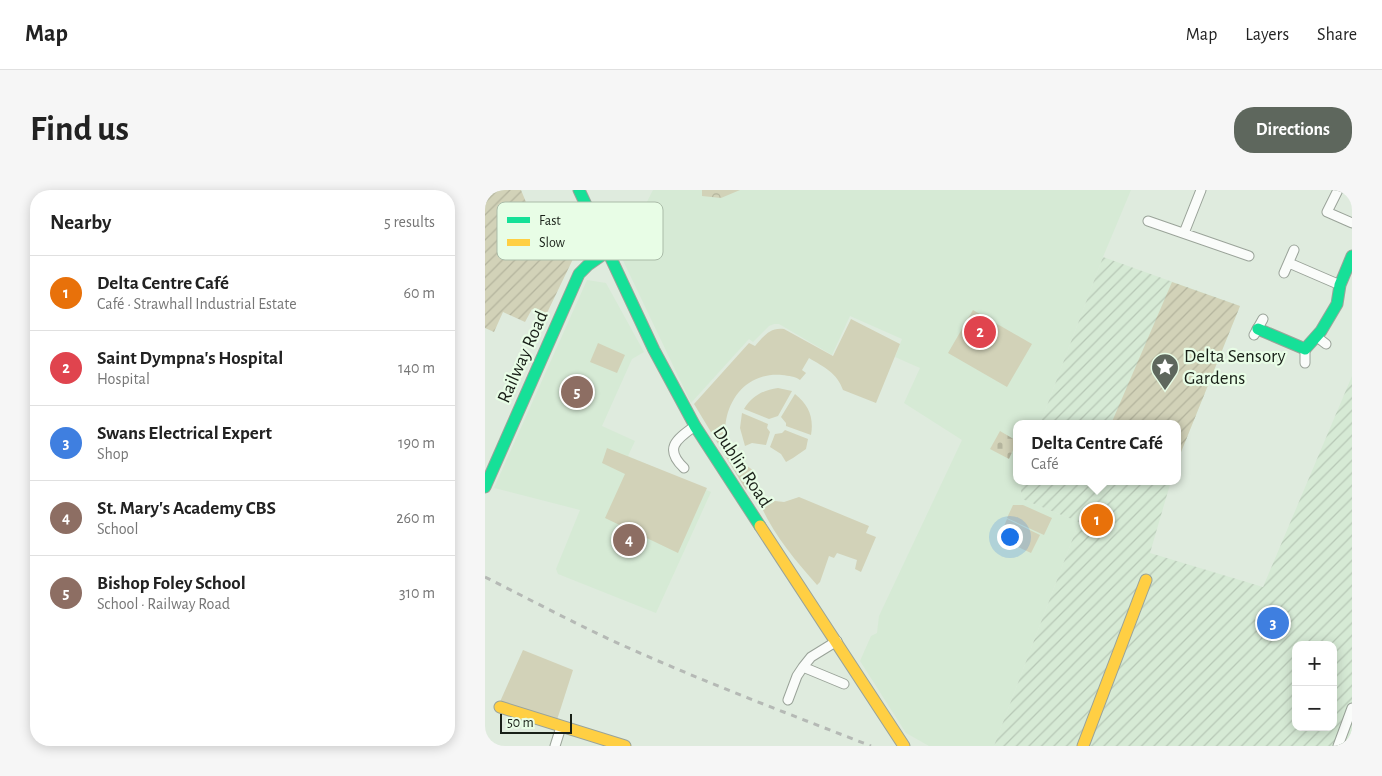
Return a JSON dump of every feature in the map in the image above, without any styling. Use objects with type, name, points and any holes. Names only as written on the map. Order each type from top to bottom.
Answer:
[{"type":"street","name":"Dublin Road","points":[[579,190],[585,202]]},
{"type":"street","points":[[1184,233],[1201,190]]},
{"type":"street","points":[[1338,190],[1327,212],[1352,223]]},
{"type":"street","points":[[1148,221],[1249,256]]},
{"type":"street","points":[[1284,273],[1294,250]]},
{"type":"street","points":[[1305,349],[1321,340],[1337,304],[1340,285],[1352,256]]},
{"type":"street","name":"Railway Road","points":[[485,487],[579,274],[595,260]]},
{"type":"street","name":"Dublin Road","points":[[611,260],[654,350],[695,426],[903,743]]},
{"type":"street","points":[[1289,263],[1340,285]]},
{"type":"street","points":[[1258,328],[1305,349]]},
{"type":"street","points":[[1305,349],[1305,363]]},
{"type":"street","points":[[684,468],[675,457],[674,446],[681,436],[695,426]]},
{"type":"street","points":[[1083,746],[1146,580]]},
{"type":"street","points":[[788,700],[797,676],[811,657],[837,641]]},
{"type":"street","points":[[803,667],[844,684]]},
{"type":"street","points":[[500,707],[625,746]]},
{"type":"street","points":[[1338,746],[1352,708]]},
{"type":"street","points":[[555,746],[561,727]]},
{"type":"shaded area","points":[[653,190],[1131,190],[1103,257],[1042,420],[1013,420],[1013,485],[1020,485],[1022,499],[1079,522],[994,746],[929,746],[906,733],[860,661],[871,636],[877,633],[879,616],[962,440],[904,403],[920,368],[895,357],[902,339],[850,316],[832,355],[779,324],[774,324],[769,326],[753,342],[749,339],[691,403],[623,260],[663,260],[663,202],[647,202]]},
{"type":"shaded area","points":[[1103,257],[1240,306],[1181,452],[1181,420],[1042,420]]},
{"type":"shaded area","points":[[587,280],[606,283],[644,352],[632,359],[602,426],[635,441],[628,456],[711,492],[656,613],[558,574],[556,569],[580,510],[494,488]]},
{"type":"shaded area","points":[[1352,376],[1352,746],[994,746],[1079,522],[1022,499],[1020,485],[1170,485],[1150,553],[1263,587]]},
{"type":"green space","points":[[485,190],[521,190],[526,202],[497,202],[497,260],[573,260],[546,315],[532,309],[525,322],[503,312],[494,332],[485,328]]},
{"type":"green space","points":[[702,190],[740,190],[721,198],[702,196]]},
{"type":"green space","name":"Delta Sensory Gardens","points":[[1172,282],[1240,306],[1181,452],[1181,420],[1113,420]]},
{"type":"green space","points":[[973,310],[1032,344],[1007,387],[948,353]]},
{"type":"green space","points":[[851,319],[900,344],[876,403],[843,390],[834,375],[809,358],[802,370],[806,373],[800,380],[792,376],[774,375],[761,377],[749,383],[731,404],[726,423],[727,442],[731,451],[754,471],[746,490],[694,404],[749,343],[755,346],[771,331],[784,329],[833,356]]},
{"type":"green space","points":[[598,343],[625,355],[617,373],[590,362]]},
{"type":"green space","points":[[778,388],[792,391],[778,416],[769,419],[744,409],[758,394]]},
{"type":"green space","points":[[795,394],[807,407],[811,417],[811,435],[786,426],[781,417]]},
{"type":"green space","points":[[742,413],[768,424],[767,428],[770,432],[766,445],[752,443],[745,446],[740,428]]},
{"type":"green space","points":[[785,430],[808,439],[806,449],[786,462],[781,454],[770,447],[775,434],[782,433]]},
{"type":"green space","points":[[1000,431],[1013,439],[1013,450],[1009,459],[990,449]]},
{"type":"green space","points":[[607,448],[707,488],[678,553],[605,518],[625,474],[602,463]]},
{"type":"green space","points":[[799,497],[869,526],[866,533],[876,537],[861,572],[855,569],[857,560],[837,553],[834,558],[829,556],[820,582],[817,585],[800,565],[769,523],[758,499],[784,502]]},
{"type":"green space","points":[[1013,505],[1023,505],[1052,518],[1044,535],[1007,518]]},
{"type":"green space","points":[[1007,519],[1040,535],[1031,553],[999,538]]},
{"type":"green space","points":[[523,650],[573,670],[556,723],[499,704]]},
{"type":"railway","points":[[485,577],[611,640],[740,695],[871,746]]},
{"type":"traffic: fast","points":[[579,190],[585,202]]},
{"type":"traffic: fast","points":[[1258,329],[1305,349],[1321,331],[1337,304],[1340,285],[1352,256]]},
{"type":"traffic: fast","points":[[485,487],[579,274],[595,260]]},
{"type":"traffic: fast","points":[[612,260],[654,350],[695,426],[760,526]]},
{"type":"traffic: slow","points":[[760,526],[904,746]]},
{"type":"traffic: slow","points":[[1083,746],[1146,580]]},
{"type":"traffic: slow","points":[[500,707],[625,746]]},
{"type":"place","name":"Saint Dympna's Hospital","points":[[980,332]]},
{"type":"place","name":"Delta Sensory Gardens","points":[[1165,391]]},
{"type":"place","name":"Bishop Foley School","points":[[577,392]]},
{"type":"place","name":"Delta Centre Café","points":[[1097,520]]},
{"type":"place","name":"St. Mary's Academy CBS","points":[[629,540]]},
{"type":"place","name":"Swans Electrical Expert","points":[[1273,623]]}]
